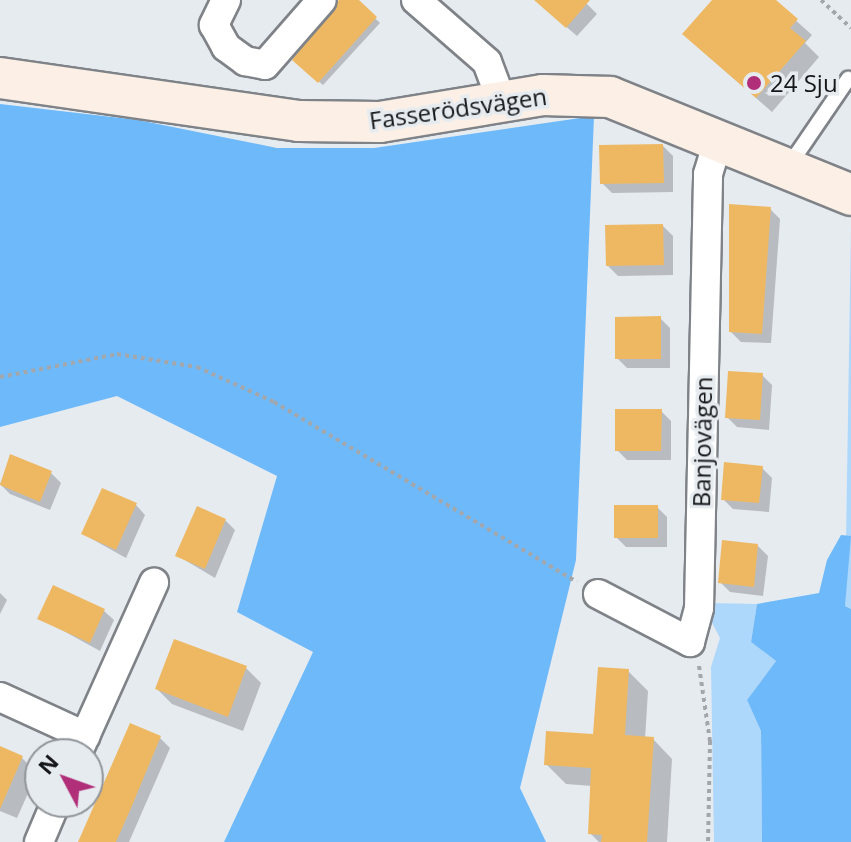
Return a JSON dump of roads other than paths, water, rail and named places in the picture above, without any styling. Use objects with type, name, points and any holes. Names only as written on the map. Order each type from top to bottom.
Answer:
[{"type":"street","points":[[226,0],[214,25],[226,47],[245,61],[265,65],[322,0]]},
{"type":"street","points":[[416,0],[487,62],[502,102]]},
{"type":"street","name":"Fasserödsvägen","points":[[0,78],[299,121],[380,122],[543,95],[610,97],[851,195]]},
{"type":"street","name":"Banjovägen","points":[[598,594],[690,642],[699,608],[708,174],[719,139]]},
{"type":"street","points":[[84,738],[154,583]]},
{"type":"street","points":[[0,697],[69,738]]},
{"type":"street","points":[[39,842],[49,818]]},
{"type":"lane","points":[[786,170],[848,79]]},
{"type":"place","name":"24 Sju","points":[[754,83]]}]
